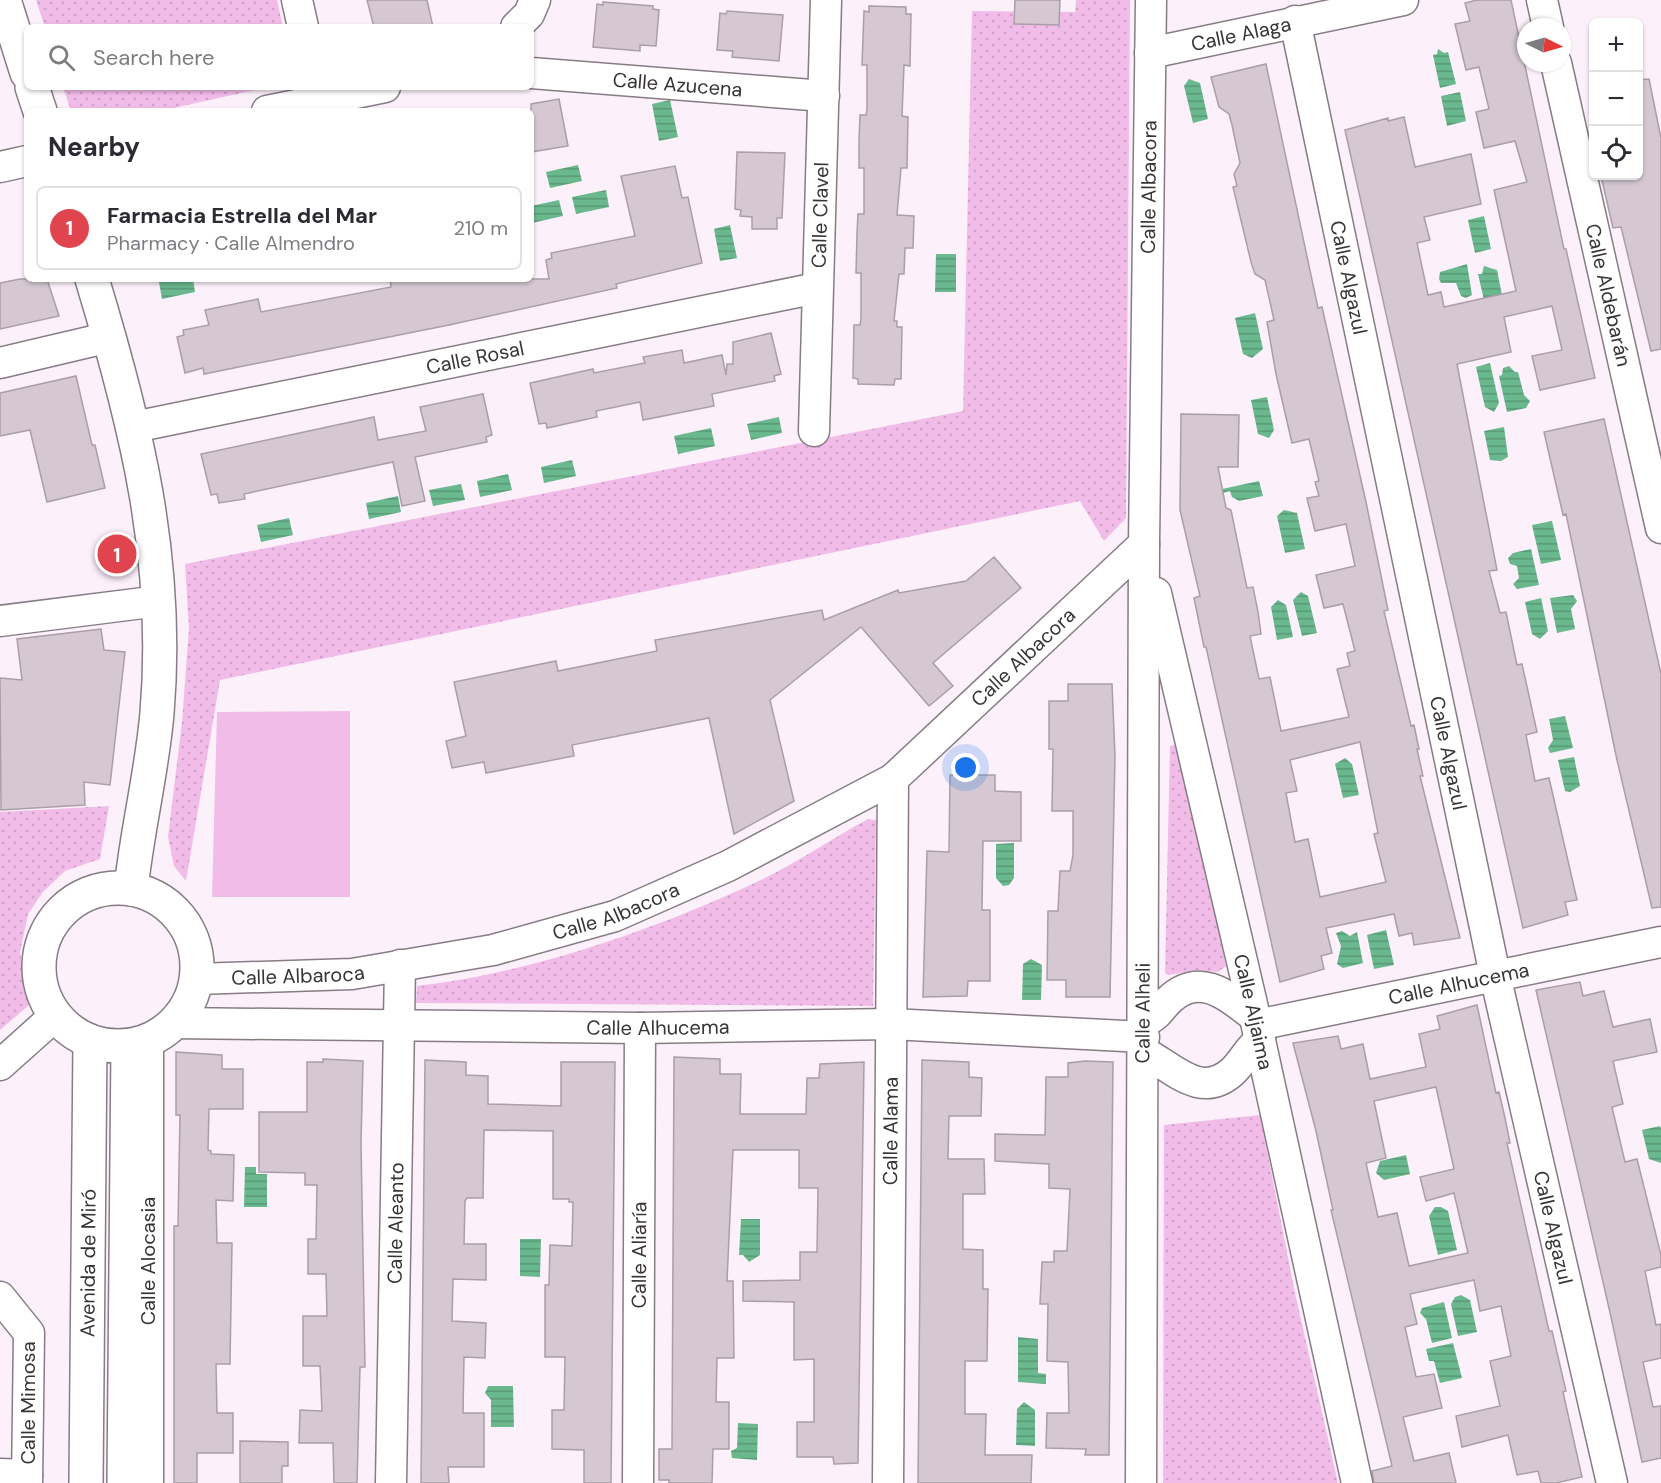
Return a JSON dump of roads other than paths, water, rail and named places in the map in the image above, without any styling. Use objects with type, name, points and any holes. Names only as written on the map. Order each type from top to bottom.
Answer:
[{"type":"main road","points":[[4,0],[24,63]]},
{"type":"main road","points":[[33,90],[39,108]]},
{"type":"main road","points":[[93,282],[134,427],[154,531],[159,601],[157,713],[131,889]]},
{"type":"main road","points":[[105,889],[131,889],[154,896],[174,911],[188,931],[196,955],[196,980],[188,1003],[150,1036],[90,1041],[67,1028],[51,1008],[41,984],[39,959],[46,934],[60,912],[81,897],[105,889]]},
{"type":"main road","name":"Avenida de Miró","points":[[124,1483],[150,1036]]},
{"type":"main road","name":"Avenida de Miró","points":[[87,1483],[90,1041]]},
{"type":"street","points":[[297,0],[302,24]]},
{"type":"street","points":[[519,24],[529,14],[535,0]]},
{"type":"street","name":"Calle Clavel","points":[[814,431],[826,0]]},
{"type":"street","name":"Calle Albacora","points":[[400,965],[493,950],[615,916],[728,866],[893,779],[1144,544],[1151,0]]},
{"type":"street","name":"Calle Alaga","points":[[1150,53],[1403,0]]},
{"type":"street","points":[[1542,0],[1546,18]]},
{"type":"street","name":"Calle Algazul","points":[[1295,21],[1495,975],[1612,1483]]},
{"type":"street","name":"Calle Aldebarán","points":[[1558,72],[1661,528]]},
{"type":"street","name":"Calle Azucena","points":[[534,73],[824,96]]},
{"type":"street","points":[[276,108],[317,94],[356,90]]},
{"type":"street","points":[[0,167],[24,161]]},
{"type":"street","name":"Calle Rosal","points":[[134,427],[818,288]]},
{"type":"street","points":[[0,363],[110,337]]},
{"type":"street","name":"Calle Aljaima","points":[[1144,544],[1257,1027],[1357,1483]]},
{"type":"street","name":"Calle Alheli","points":[[1140,1483],[1144,544]]},
{"type":"street","points":[[0,621],[159,601]]},
{"type":"street","name":"Calle Alama","points":[[888,1483],[893,779]]},
{"type":"street","name":"Calle Alhucema","points":[[1257,1027],[1495,975],[1661,942]]},
{"type":"street","name":"Calle Albaroca","points":[[196,980],[352,974],[400,965]]},
{"type":"street","name":"Calle Aleanto","points":[[391,1483],[400,965]]},
{"type":"street","points":[[1196,987],[1212,988],[1227,994],[1257,1027],[1248,1050],[1235,1069],[1215,1081],[1200,1083],[1185,1080],[1172,1072],[1143,1037],[1167,1002],[1180,992],[1196,987]]},
{"type":"street","points":[[0,1065],[56,1015]]},
{"type":"street","name":"Calle Alhucema","points":[[150,1036],[398,1024],[639,1028],[891,1024],[1143,1037]]},
{"type":"street","name":"Calle Aliaría","points":[[638,1483],[639,1028]]},
{"type":"street","name":"Calle Alocasia","points":[[148,1483],[150,1036]]},
{"type":"street","name":"Calle Mimosa","points":[[0,1297],[29,1333],[18,1477]]},
{"type":"place","name":"Farmacia Estrella del Mar","points":[[117,554]]}]
